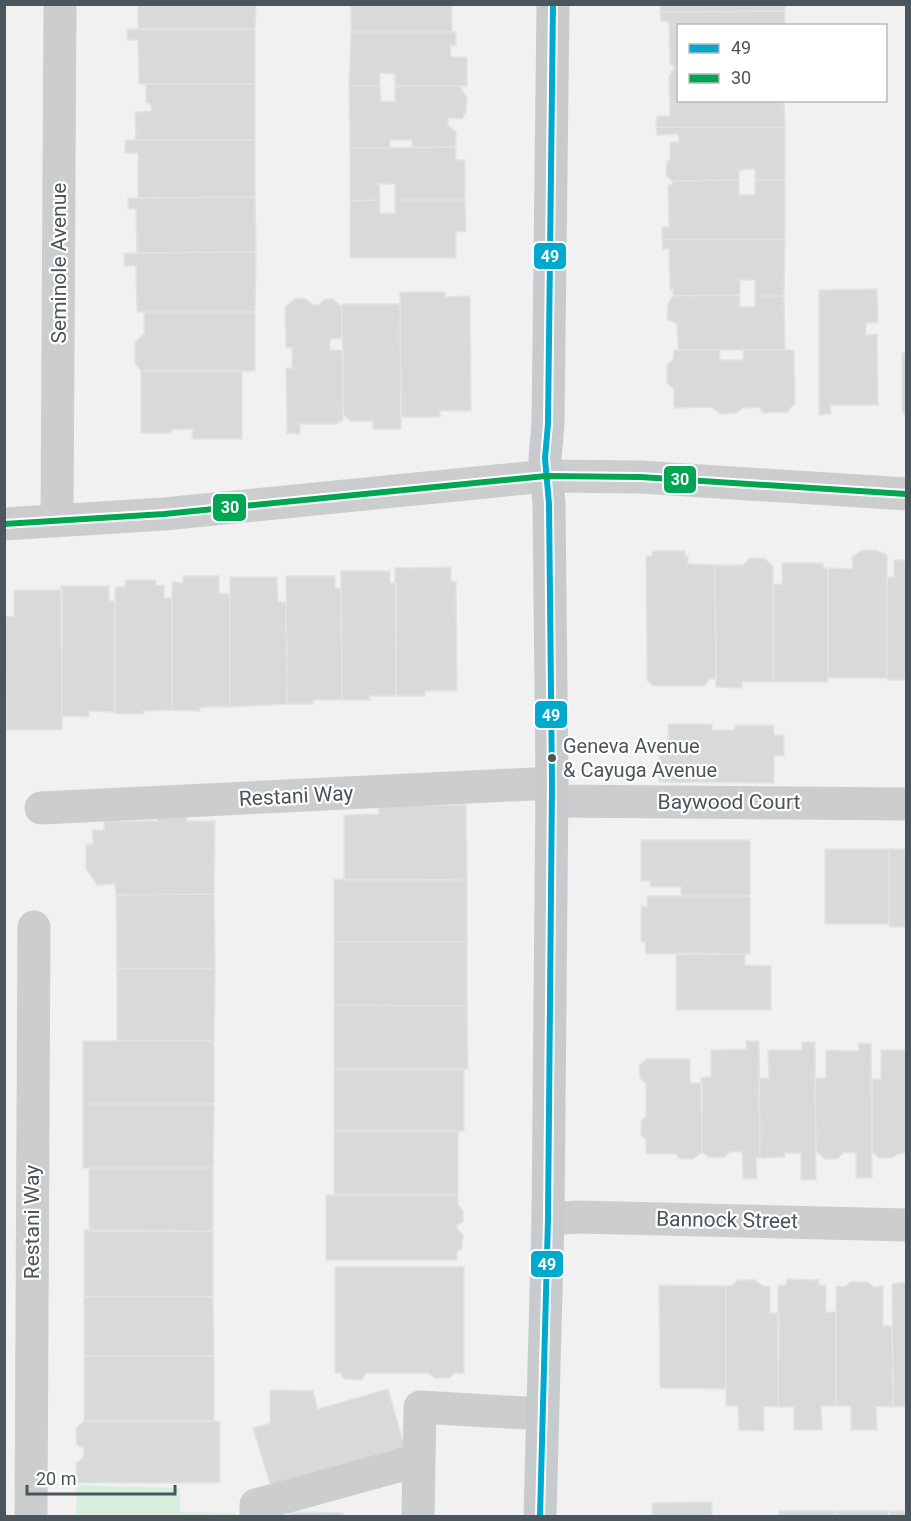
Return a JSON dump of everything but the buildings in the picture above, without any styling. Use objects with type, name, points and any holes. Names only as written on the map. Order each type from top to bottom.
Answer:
[{"type":"main road","points":[[540,1516],[548,1219],[552,792],[549,504],[546,476],[553,4]]},
{"type":"street","name":"Seminole Avenue","points":[[57,521],[60,4]]},
{"type":"street","points":[[4,524],[164,514],[546,476],[640,477],[906,494]]},
{"type":"street","name":"Baywood Court","points":[[552,792],[906,804]]},
{"type":"street","name":"Restani Way","points":[[41,808],[552,792]]},
{"type":"street","name":"Restani Way","points":[[31,1516],[34,927]]},
{"type":"street","name":"Bannock Street","points":[[548,1219],[579,1217],[906,1225]]},
{"type":"street","points":[[418,1516],[420,1407],[542,1414]]},
{"type":"street","points":[[256,1516],[256,1505],[419,1460]]},
{"type":"green space","points":[[77,1485],[180,1488],[180,1512],[235,1513],[235,1516],[76,1516]]},
{"type":"transit line","name":"49","points":[[540,1516],[548,1219],[552,783],[549,504],[545,458],[548,424],[553,4]]},
{"type":"transit line","name":"30","points":[[4,524],[164,514],[546,476],[640,477],[906,494]]},
{"type":"place","name":"Geneva Avenue & Cayuga Avenue","points":[[552,758]]}]
